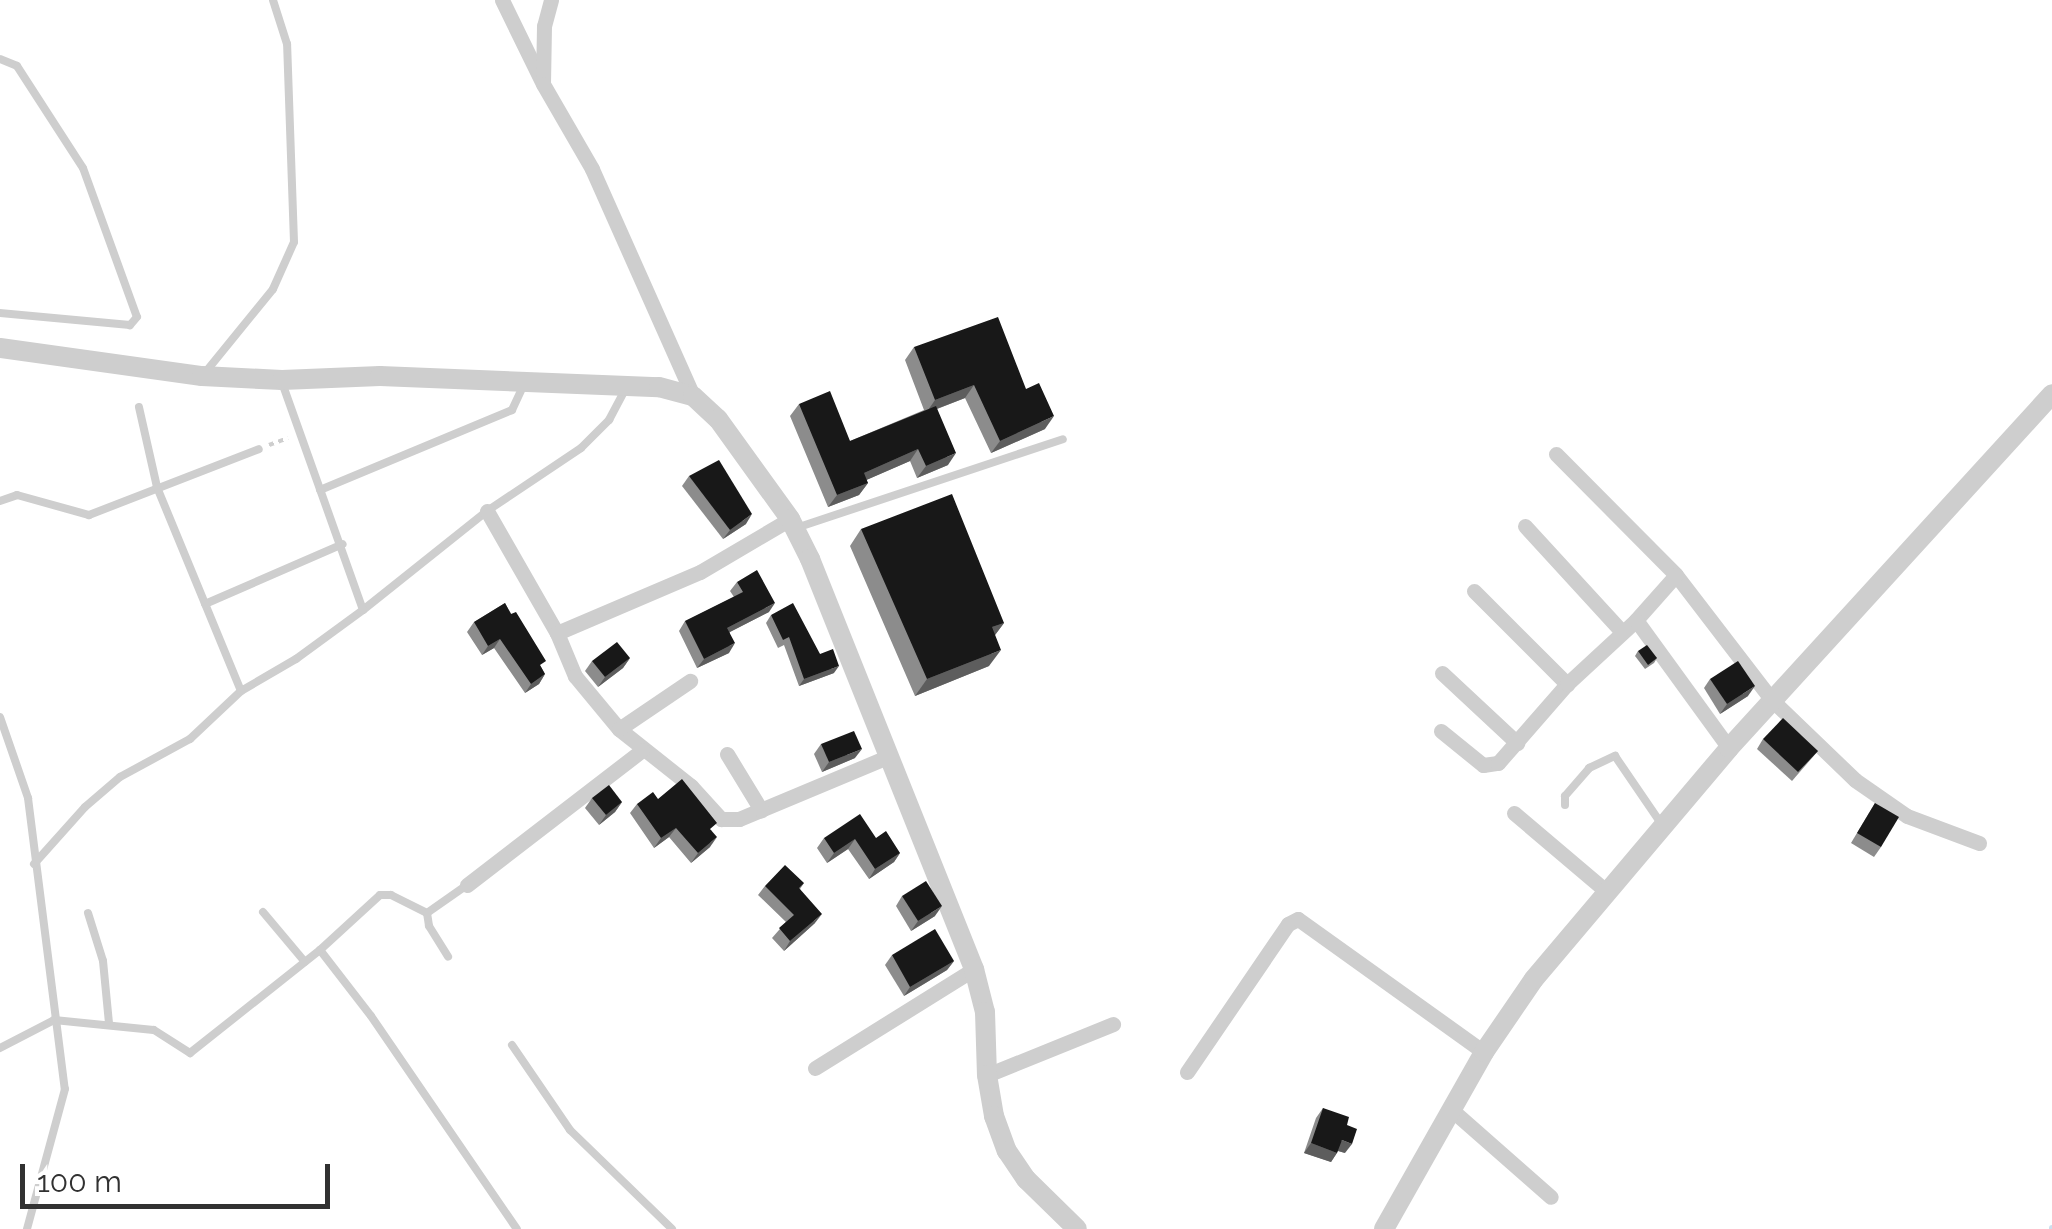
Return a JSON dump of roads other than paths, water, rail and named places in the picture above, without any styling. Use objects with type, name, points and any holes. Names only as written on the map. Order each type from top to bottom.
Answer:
[{"type":"street","points":[[502,0],[543,84],[592,168],[693,396],[718,419],[792,524],[835,614],[887,757],[974,969],[985,1012],[987,1075],[994,1116],[1008,1151],[1026,1179],[1077,1229]]},
{"type":"street","points":[[543,84],[544,26],[550,0]]},
{"type":"street","points":[[0,348],[202,376],[282,380],[380,376],[660,387],[693,396]]},
{"type":"street","points":[[1384,1229],[1484,1052],[1534,979],[1729,748],[2052,394]]},
{"type":"street","points":[[1556,454],[1676,575],[1772,700],[1882,802],[1907,816],[1979,843]]},
{"type":"street","points":[[487,511],[557,633],[575,676],[619,729],[691,786],[722,818],[732,821],[762,810],[887,757]]},
{"type":"street","points":[[557,633],[700,572],[792,524]]},
{"type":"street","points":[[1525,526],[1622,632]]},
{"type":"street","points":[[1442,730],[1490,767],[1676,575]]},
{"type":"street","points":[[1474,591],[1567,684]]},
{"type":"street","points":[[1636,620],[1729,748]]},
{"type":"street","points":[[1442,673],[1517,743]]},
{"type":"street","points":[[619,729],[690,681]]},
{"type":"street","points":[[467,885],[642,750]]},
{"type":"street","points":[[726,754],[762,810]]},
{"type":"street","points":[[1514,813],[1606,892]]},
{"type":"street","points":[[1187,1072],[1288,924],[1298,918],[1484,1052]]},
{"type":"street","points":[[815,1068],[974,969]]},
{"type":"street","points":[[987,1075],[1113,1024]]},
{"type":"street","points":[[1453,1111],[1551,1197]]},
{"type":"lane","points":[[202,376],[217,352],[273,289],[294,242],[287,44],[273,0]]},
{"type":"lane","points":[[0,59],[18,66],[82,168],[136,318],[130,325],[0,313]]},
{"type":"lane","points":[[282,380],[363,610]]},
{"type":"lane","points":[[320,490],[512,410],[525,382]]},
{"type":"lane","points":[[34,864],[108,787],[190,739],[242,691],[296,659],[487,511],[581,448],[609,420],[628,386]]},
{"type":"lane","points":[[139,408],[157,487],[242,691]]},
{"type":"lane","points":[[792,524],[1063,439]]},
{"type":"lane","points":[[0,501],[17,495],[89,514],[259,449]]},
{"type":"lane","points":[[205,604],[342,544]]},
{"type":"lane","points":[[0,717],[28,798],[34,864],[53,977],[64,1103],[26,1229]]},
{"type":"lane","points":[[1564,805],[1565,796],[1589,768],[1615,756],[1662,825]]},
{"type":"lane","points":[[427,913],[467,885]]},
{"type":"lane","points":[[0,1048],[54,1020],[109,1022],[154,1030],[190,1053],[320,950],[380,895],[392,895],[427,913]]},
{"type":"lane","points":[[263,912],[305,962]]},
{"type":"lane","points":[[88,913],[104,962],[109,1022]]},
{"type":"lane","points":[[427,913],[429,926],[448,956]]},
{"type":"lane","points":[[320,950],[517,1229]]},
{"type":"lane","points":[[512,1046],[570,1130],[672,1229]]}]
